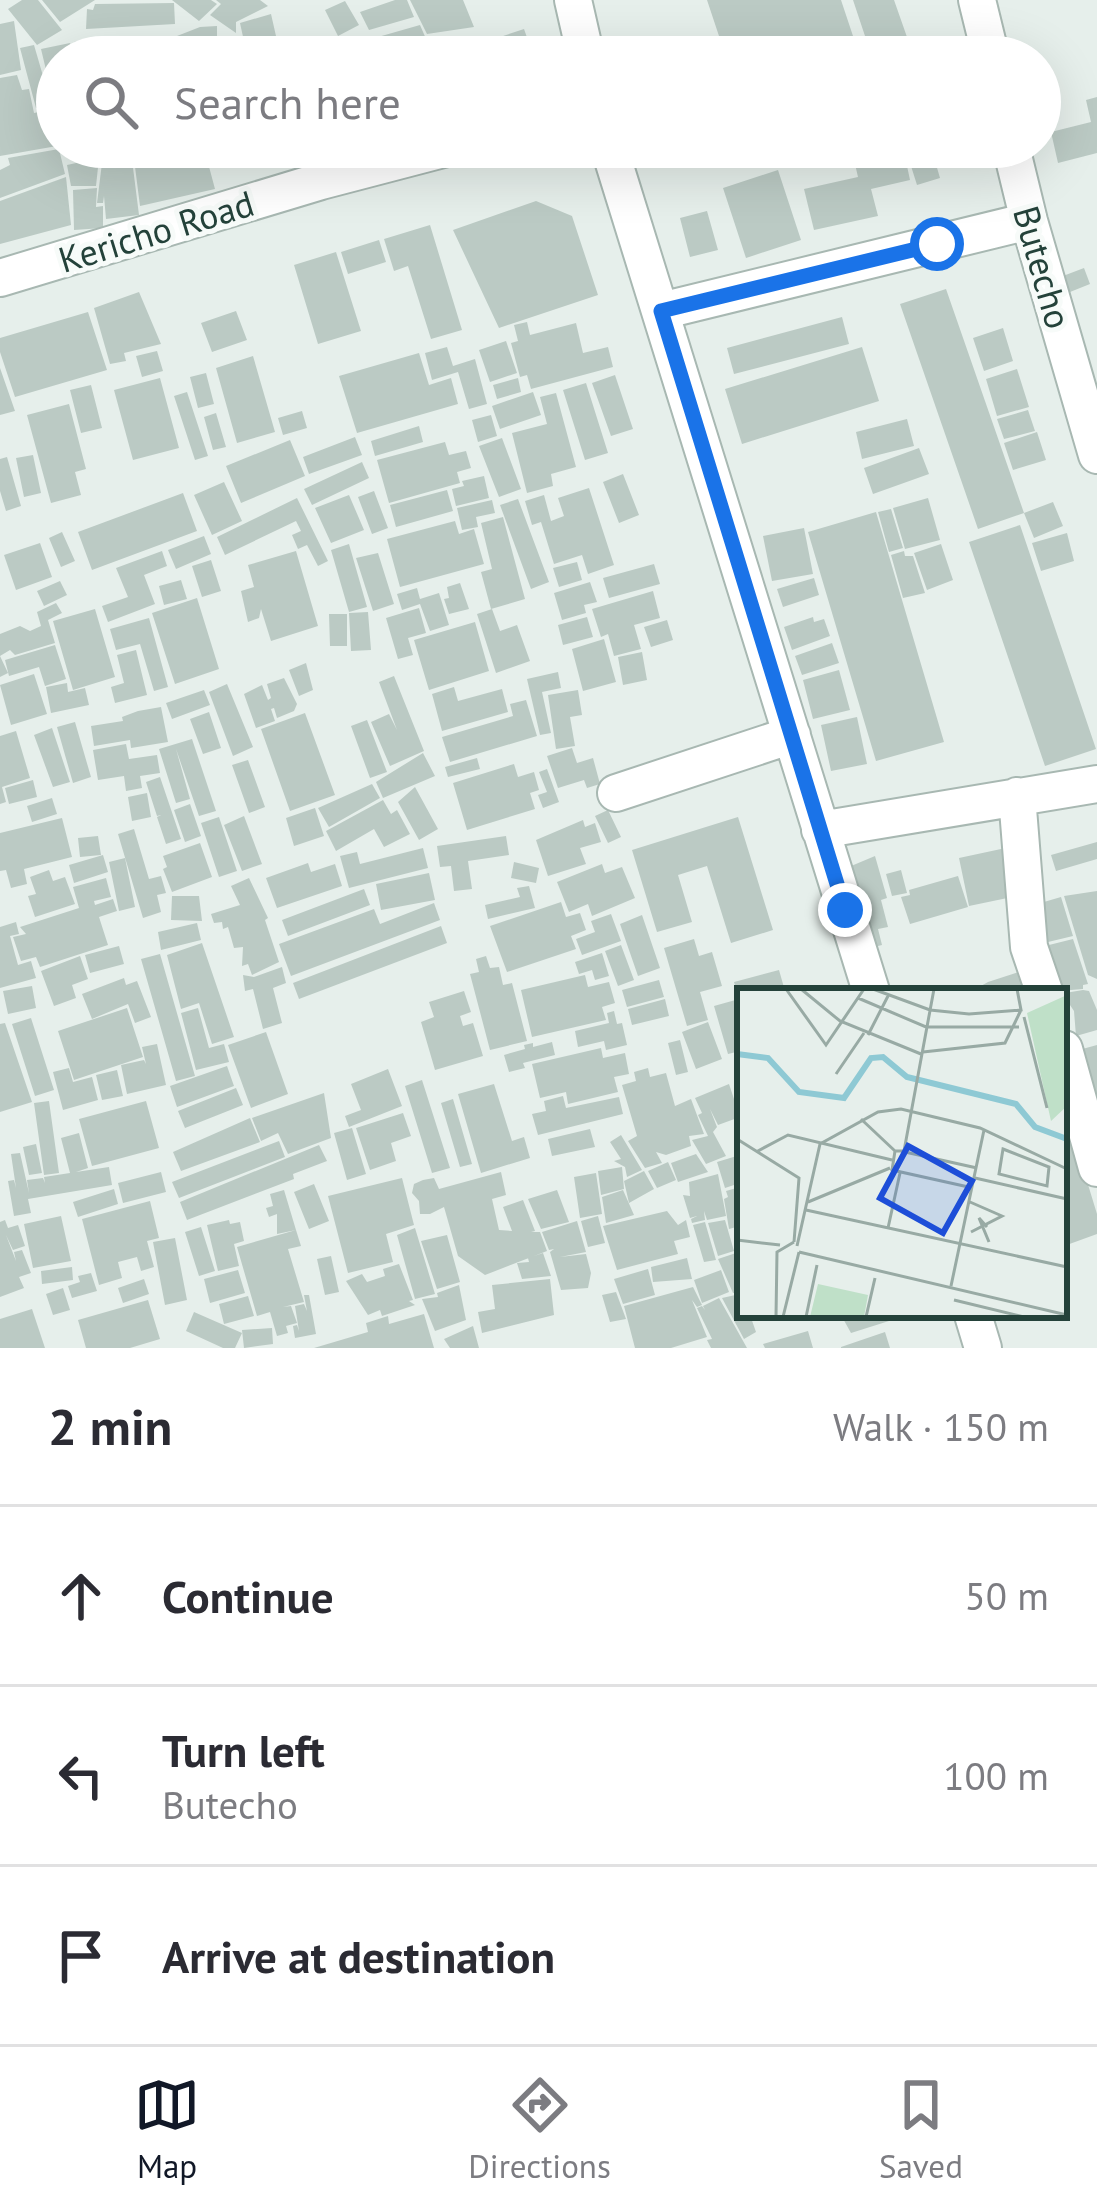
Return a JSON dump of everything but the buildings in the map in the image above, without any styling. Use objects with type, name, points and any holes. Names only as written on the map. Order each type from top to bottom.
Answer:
[{"type":"street","points":[[573,0],[581,36]]},
{"type":"street","points":[[977,0],[986,36]]},
{"type":"street","name":"Kericho Road","points":[[0,278],[371,168]]},
{"type":"street","points":[[616,168],[870,988]]},
{"type":"street","name":"Butecho","points":[[1017,168],[1097,455]]},
{"type":"street","points":[[661,311],[1029,221]]},
{"type":"street","points":[[616,793],[792,735]]},
{"type":"street","points":[[820,830],[1097,784]]},
{"type":"street","points":[[1017,796],[1029,946],[1043,988]]},
{"type":"street","points":[[1067,1060],[1097,1168]]},
{"type":"street","points":[[974,1318],[983,1348]]},
{"type":"route","points":[[845,910],[661,311],[937,244]]}]
